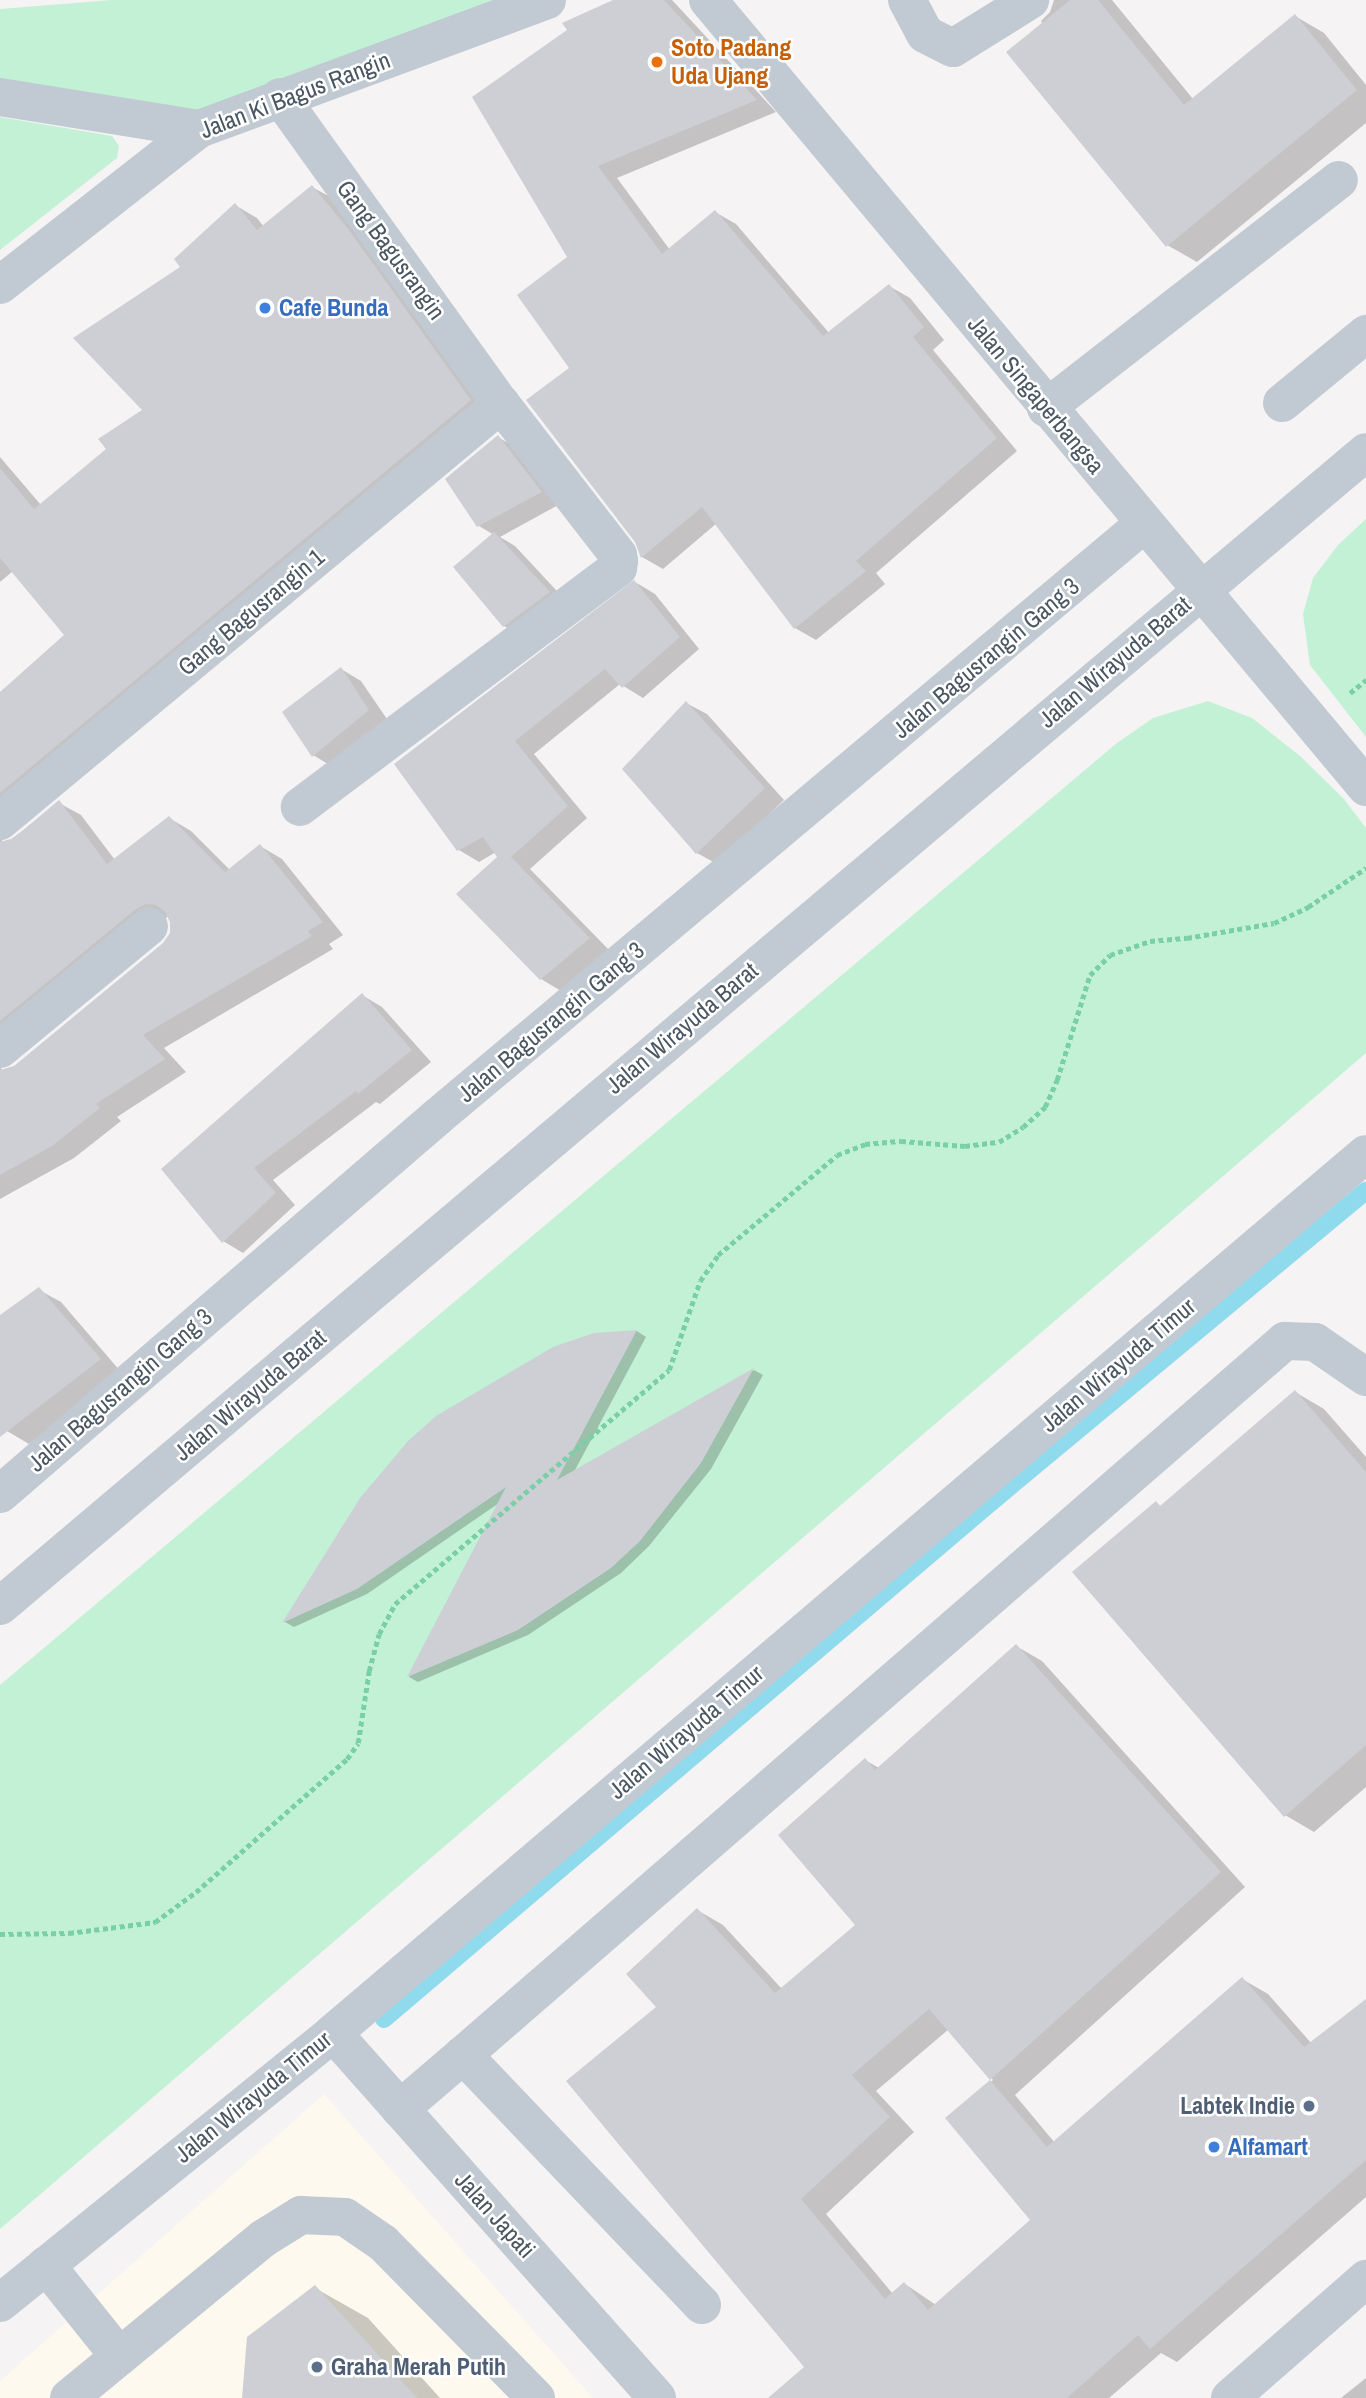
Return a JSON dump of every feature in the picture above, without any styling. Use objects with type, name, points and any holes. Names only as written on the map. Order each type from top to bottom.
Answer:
[{"type":"street","name":"Jalan Ki Bagus Rangin","points":[[0,285],[199,129],[547,0]]},
{"type":"street","name":"Jalan Singaperbangsa","points":[[708,0],[1046,408],[1366,787]]},
{"type":"street","points":[[907,0],[925,34],[953,48],[1030,0]]},
{"type":"street","points":[[0,97],[199,129]]},
{"type":"street","name":"Gang Bagusrangin","points":[[280,97],[501,404],[618,555],[618,568],[300,807]]},
{"type":"street","points":[[1046,408],[1339,180]]},
{"type":"street","points":[[1282,403],[1366,334]]},
{"type":"street","name":"Gang Bagusrangin 1","points":[[0,821],[501,404]]},
{"type":"street","name":"Jalan Wirayuda Barat","points":[[0,1606],[1200,589],[1366,452]]},
{"type":"street","name":"Jalan Bagusrangin Gang 3","points":[[0,1494],[436,1118],[1144,524]]},
{"type":"street","points":[[0,1049],[149,926]]},
{"type":"street","name":"Jalan Wirayuda Timur","points":[[0,2303],[333,2033],[1366,1154]]},
{"type":"street","points":[[400,2109],[1285,1341],[1315,1342],[1366,1377]]},
{"type":"street","name":"Jalan Japati","points":[[333,2033],[657,2398]]},
{"type":"street","points":[[463,2055],[702,2305]]},
{"type":"street","points":[[69,2398],[264,2238],[302,2215],[345,2217],[383,2243],[536,2398]]},
{"type":"street","points":[[46,2265],[119,2356]]},
{"type":"street","points":[[1230,2398],[1366,2279]]},
{"type":"path","points":[[0,1934],[69,1933],[155,1922],[196,1892],[347,1759],[358,1743],[369,1671],[379,1634],[395,1604],[669,1370],[700,1281],[718,1255],[837,1155],[865,1144],[901,1141],[965,1146],[999,1142],[1023,1127],[1045,1107],[1057,1080],[1090,975],[1110,956],[1150,941],[1187,938],[1274,923],[1308,907],[1366,868]]},
{"type":"shaded area","points":[[324,2094],[593,2398],[0,2398],[0,2381]]},
{"type":"green space","points":[[112,0],[561,0],[193,119],[0,83],[0,9]]},
{"type":"green space","points":[[0,117],[112,136],[119,146],[117,158],[0,250]]},
{"type":"green space","points":[[1366,519],[1366,737],[1310,665],[1303,614],[1313,578],[1338,545]]},
{"type":"green space","points":[[1208,701],[1252,718],[1300,756],[1343,798],[1366,828],[1366,1053],[0,2229],[0,1685],[1117,743],[1153,718]]},
{"type":"building","points":[[613,0],[664,0],[757,100],[598,166],[662,254],[715,210],[823,336],[889,284],[924,327],[913,337],[997,438],[856,561],[866,571],[794,629],[702,507],[641,558],[635,542],[526,400],[569,368],[517,295],[567,257],[472,97],[567,30],[562,23]]},
{"type":"building","points":[[1070,0],[1098,0],[1184,105],[1295,14],[1357,90],[1166,247],[1006,52]]},
{"type":"building","points":[[312,185],[349,230],[471,400],[0,793],[0,692],[64,635],[0,558],[0,468],[34,509],[106,449],[98,439],[142,410],[73,338],[180,267],[174,259],[235,203],[257,230]]},
{"type":"building","points":[[498,435],[542,492],[477,527],[445,479]]},
{"type":"building","points":[[494,532],[550,592],[503,627],[453,567]]},
{"type":"building","points":[[634,580],[680,637],[622,688],[605,669],[515,741],[568,806],[511,857],[590,938],[540,980],[456,894],[497,857],[483,837],[457,851],[394,764]]},
{"type":"building","points":[[341,667],[369,710],[312,757],[282,712]]},
{"type":"building","points":[[686,701],[765,788],[696,854],[622,769]]},
{"type":"building","points":[[59,800],[107,864],[169,816],[225,872],[260,844],[323,922],[308,931],[312,936],[143,1035],[165,1059],[96,1104],[100,1108],[52,1146],[0,1175],[0,1070],[14,1066],[163,943],[170,933],[170,922],[165,912],[156,905],[146,904],[136,909],[0,1021],[0,842],[14,838]]},
{"type":"building","points":[[362,993],[412,1050],[358,1094],[356,1091],[254,1168],[276,1193],[222,1243],[161,1169]]},
{"type":"building","points":[[39,1287],[101,1359],[0,1437],[0,1315]]},
{"type":"building","points":[[637,1330],[557,1480],[754,1368],[701,1463],[640,1541],[611,1568],[518,1630],[407,1677],[506,1487],[357,1589],[282,1623],[360,1498],[408,1441],[436,1416],[553,1347],[594,1333]]},
{"type":"building","points":[[1295,1390],[1366,1472],[1366,1745],[1284,1817],[1072,1572],[1156,1501],[1160,1506]]},
{"type":"building","points":[[1016,1644],[1221,1872],[990,2080],[1047,2147],[1242,1977],[1304,2047],[1366,1999],[1366,2160],[1150,2349],[1138,2335],[1067,2398],[768,2398],[804,2367],[566,2081],[656,2007],[626,1974],[697,1908],[775,1993],[855,1925],[778,1835],[865,1758],[875,1770]],"holes":[[[929,2009],[990,2080],[945,2118],[1030,2220],[928,2310],[904,2282],[885,2299],[801,2199],[890,2117],[852,2075]]]},
{"type":"building","name":"Graha Merah Putih","points":[[315,2285],[417,2398],[242,2398],[247,2337]]},
{"type":"waterway","points":[[384,2019],[996,1498],[1366,1191]]},
{"type":"place","name":"Soto Padang Uda Ujang","points":[[657,62]]},
{"type":"place","name":"Cafe Bunda","points":[[265,308]]},
{"type":"place","name":"Labtek Indie","points":[[1309,2106]]},
{"type":"place","name":"Alfamart","points":[[1214,2147]]},
{"type":"place","name":"Graha Merah Putih","points":[[317,2367]]}]
